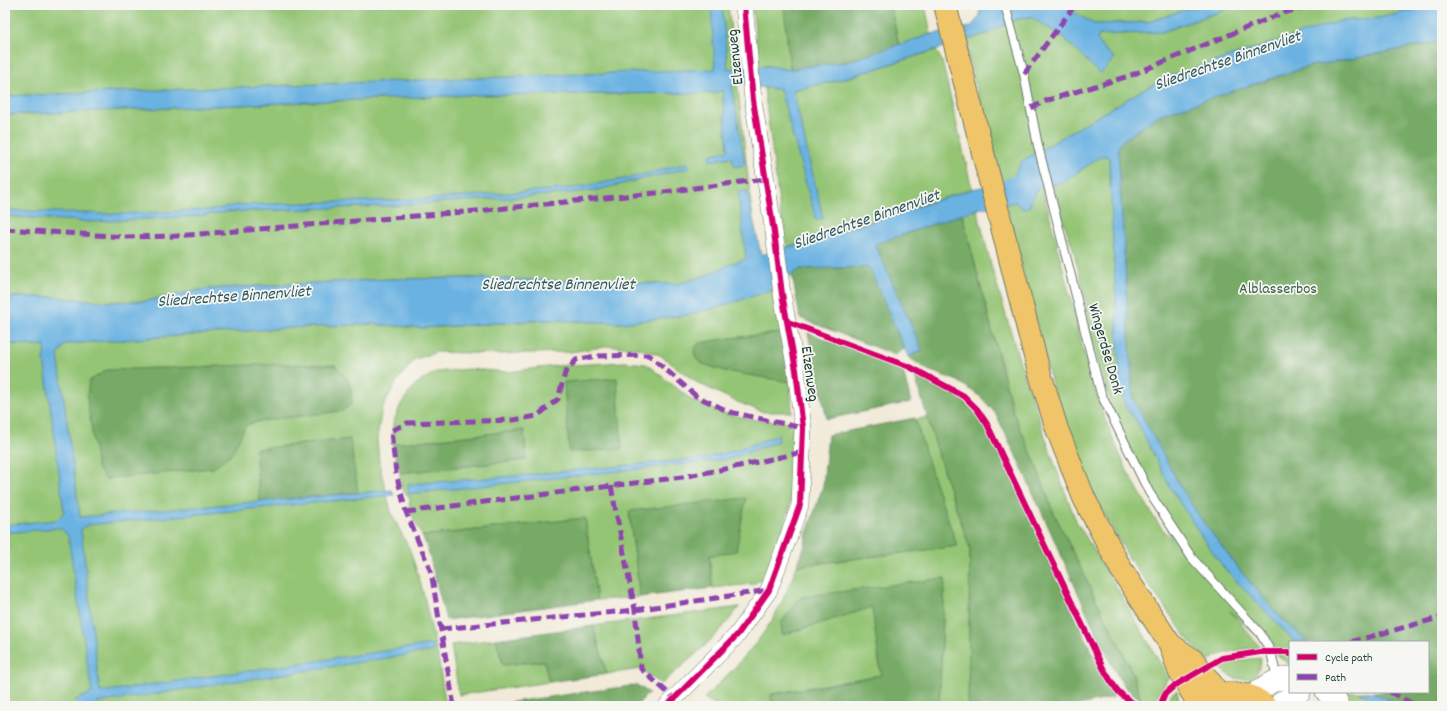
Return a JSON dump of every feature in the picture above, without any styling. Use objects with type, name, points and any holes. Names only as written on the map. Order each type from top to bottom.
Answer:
[{"type":"main road","points":[[947,11],[1037,364],[1057,429],[1081,492],[1121,568],[1170,644],[1179,671],[1200,706],[1209,699],[1230,693],[1241,694],[1258,701]]},
{"type":"main road","points":[[1170,644],[1194,661],[1220,695]]},
{"type":"street","name":"Elzenweg","points":[[667,706],[738,634],[768,590],[800,505],[803,428],[796,370],[782,294],[774,232],[753,100],[744,5]]},
{"type":"street","points":[[1258,701],[1258,690],[1283,678]]},
{"type":"street","points":[[1278,706],[1283,701],[1298,693]]},
{"type":"street","points":[[1327,693],[1335,700],[1338,706]]},
{"type":"lane","name":"Wingerdse Donk","points":[[1005,5],[1024,74],[1050,197],[1101,394],[1149,492],[1192,558],[1260,633],[1283,678]]},
{"type":"green space","points":[[5,5],[728,5],[735,69],[5,96]]},
{"type":"green space","points":[[752,5],[784,5],[790,70],[769,66],[759,66]]},
{"type":"green space","points":[[784,5],[890,5],[899,45],[846,62],[790,70]]},
{"type":"green space","points":[[890,5],[925,5],[931,34],[899,45]]},
{"type":"green space","points":[[1068,5],[1198,5],[1149,22],[1094,24],[1071,11]]},
{"type":"green space","points":[[1239,5],[1434,5],[1379,18],[1340,21],[1139,92],[1022,161],[1011,181],[1001,183],[964,40],[989,33],[1021,18],[1032,17],[1064,38],[1100,74],[1114,58],[1102,47],[1097,39],[1099,35],[1162,32]]},
{"type":"green space","name":"Alblasserbos","points":[[1442,41],[1442,706],[1402,706],[1375,693],[1429,693],[1429,641],[1306,641],[1278,615],[1242,573],[1201,519],[1184,493],[1133,399],[1118,149],[1119,145],[1122,141],[1159,115],[1310,66]]},
{"type":"green space","points":[[936,50],[942,61],[972,189],[787,247],[780,211],[764,88],[793,90],[836,81]]},
{"type":"green space","name":"Alblasserbos","points":[[1442,80],[1442,706],[1333,706],[1319,693],[1429,693],[1429,641],[1289,641],[1289,665],[1229,610],[1261,648],[1227,653],[1214,657],[1208,661],[1190,642],[1129,558],[1101,508],[1084,472],[1054,393],[1006,203],[1015,202],[1021,208],[1029,207],[1038,187],[1042,186],[1089,372],[1103,414],[1126,469],[1155,519],[1171,540],[1164,510],[1150,488],[1117,421],[1103,379],[1091,337],[1086,300],[1073,248],[1060,212],[1053,184],[1064,182],[1098,158],[1106,156],[1109,157],[1110,190]],"holes":[[[1117,326],[1145,437],[1136,420],[1126,408]]]},
{"type":"green space","points":[[737,82],[753,220],[760,255],[733,263],[704,276],[677,284],[472,278],[388,279],[205,289],[146,301],[108,302],[54,297],[5,297],[5,115],[472,95],[715,93]]},
{"type":"green space","points":[[977,209],[991,265],[1018,356],[1053,460],[1076,521],[1117,588],[1168,677],[1152,705],[1141,700],[1132,672],[1119,644],[1052,509],[1035,462],[1013,412],[962,214]]},
{"type":"green space","points":[[962,214],[1013,412],[1035,462],[1052,509],[1119,644],[1132,672],[1141,700],[1126,688],[1118,677],[996,414],[981,397],[958,381],[928,370],[908,357],[922,350],[875,244]]},
{"type":"green space","points":[[870,267],[904,349],[895,355],[800,318],[792,274],[801,269]]},
{"type":"green space","points":[[772,290],[781,333],[731,338],[725,371],[790,382],[792,412],[763,412],[735,401],[696,382],[660,355],[638,348],[609,346],[570,352],[499,354],[437,352],[415,359],[397,381],[382,408],[377,438],[379,463],[392,515],[410,550],[423,592],[438,657],[446,706],[5,706],[5,343],[35,346],[288,328],[372,324],[423,328],[547,320],[622,323],[688,315]],"holes":[[[89,381],[260,421],[246,425],[239,437]]]},
{"type":"green space","points":[[781,333],[790,382],[725,371],[700,363],[695,357],[694,349],[699,343]]},
{"type":"green space","points":[[808,333],[902,367],[911,402],[827,419]]},
{"type":"green space","points":[[625,362],[646,364],[692,400],[722,413],[755,420],[794,422],[795,486],[780,541],[763,578],[753,584],[713,588],[709,555],[629,512],[640,597],[597,600],[585,518],[422,536],[409,509],[410,498],[401,488],[400,473],[526,460],[524,430],[392,444],[393,423],[401,404],[416,384],[436,372],[468,369],[507,372],[555,366]]},
{"type":"green space","points":[[274,364],[335,365],[344,374],[349,382],[352,404],[342,411],[260,421],[246,425],[232,453],[213,468],[106,479],[97,468],[87,398],[89,381],[107,370]]},
{"type":"green space","points":[[914,373],[956,395],[968,405],[977,415],[995,442],[1114,697],[1076,706],[968,706],[970,548],[944,473]]},
{"type":"green space","points":[[617,378],[622,449],[569,452],[564,382]]},
{"type":"green space","points":[[928,417],[944,473],[970,548],[968,706],[939,706],[945,578],[783,635],[872,607],[881,675],[771,694],[772,706],[717,706],[704,698],[740,662],[764,633],[779,609],[797,566],[957,546],[915,420]]},
{"type":"green space","points":[[915,418],[932,474],[957,546],[797,566],[823,486],[828,435]]},
{"type":"green space","points":[[524,430],[526,460],[400,473],[392,444]]},
{"type":"green space","points":[[350,439],[358,492],[260,502],[255,449]]},
{"type":"green space","points":[[746,498],[736,551],[709,556],[713,588],[640,597],[629,511]]},
{"type":"green space","points":[[585,518],[597,600],[446,620],[427,546],[422,536]]},
{"type":"green space","points":[[945,578],[939,706],[772,706],[771,695],[881,675],[872,607],[782,635],[781,623],[801,597]]},
{"type":"green space","points":[[739,607],[712,638],[661,684],[641,669],[607,674],[593,626]]},
{"type":"green space","points":[[593,626],[607,674],[549,682],[544,661],[503,665],[496,639]]},
{"type":"green space","points":[[496,639],[503,665],[544,661],[549,682],[459,695],[451,645]]},
{"type":"green space","points":[[1261,658],[1259,669],[1253,678],[1234,678],[1219,666],[1242,660]]},
{"type":"green space","points":[[637,685],[649,693],[636,706],[483,706]]},
{"type":"green space","points":[[1177,690],[1180,706],[1165,706],[1171,694]]},
{"type":"water","points":[[711,5],[722,5],[728,69],[769,66],[790,70],[846,62],[931,34],[971,27],[980,16],[979,5],[1068,5],[1071,11],[1094,24],[1149,22],[1198,5],[1239,5],[1162,32],[1099,35],[1097,39],[1102,47],[1114,58],[1100,74],[1064,38],[1031,17],[1021,18],[989,33],[836,81],[793,90],[823,218],[816,220],[780,89],[764,88],[737,82],[732,85],[745,165],[735,167],[731,157],[710,161],[710,155],[728,150],[722,90],[715,93],[472,95],[5,115],[5,96],[715,69]]},
{"type":"water","points":[[1434,5],[1442,5],[1442,41],[1310,66],[1159,115],[1122,141],[1118,149],[1133,399],[1184,493],[1201,519],[1242,573],[1278,615],[1306,641],[1294,641],[1224,568],[1171,489],[1136,420],[1126,408],[1120,389],[1109,158],[1106,156],[1098,158],[1064,182],[1038,187],[1029,207],[1026,209],[1021,208],[1015,202],[977,209],[875,244],[922,350],[908,357],[869,267],[801,269],[792,274],[772,290],[719,307],[688,315],[622,323],[547,320],[423,328],[371,324],[288,328],[65,344],[58,355],[80,517],[392,490],[394,495],[88,525],[81,529],[100,692],[433,644],[433,651],[97,703],[95,706],[81,706],[75,700],[92,693],[68,536],[61,528],[5,533],[5,525],[57,520],[64,512],[44,359],[45,345],[35,346],[5,343],[5,297],[54,297],[108,302],[146,301],[205,289],[388,279],[472,278],[677,284],[704,276],[746,259],[738,191],[747,191],[761,255],[846,230],[972,189],[1011,181],[1022,161],[1167,77],[1340,21],[1379,18]]},
{"type":"water","points":[[688,163],[689,168],[597,190],[550,195],[390,206],[228,212],[200,216],[91,222],[5,216],[5,210],[109,214],[211,210],[236,205],[429,199],[573,188],[629,178]]},
{"type":"water","points":[[779,435],[777,442],[729,459],[409,494],[408,484],[514,476],[705,458],[733,451]]},
{"type":"water","points":[[1361,693],[1375,693],[1402,706],[1386,706]]},
{"type":"waterway","name":"Sliedrechtse Binnenvliet","points":[[1000,185],[1019,176]]},
{"type":"marked path","points":[[1024,74],[1075,5]]},
{"type":"marked path","points":[[1031,108],[1048,100],[1129,76],[1280,14],[1313,5]]},
{"type":"marked path","points":[[5,229],[126,237],[177,236],[476,211],[656,193],[765,179]]},
{"type":"marked path","points":[[454,706],[431,572],[406,512],[396,473],[391,431],[407,423],[513,420],[537,416],[558,399],[565,373],[576,360],[595,356],[649,355],[696,396],[730,412],[803,428]]},
{"type":"marked path","points":[[406,512],[682,477],[803,452]]},
{"type":"marked path","points":[[611,486],[635,610],[641,669],[675,699]]},
{"type":"marked path","points":[[441,629],[635,610],[769,590]]},
{"type":"marked path","points":[[1355,641],[1442,617]]},
{"type":"marked path","points":[[1392,693],[1417,706]]},
{"type":"marked path","points":[[1434,706],[1442,704]]},
{"type":"cycle path","points":[[667,706],[738,634],[769,590],[800,505],[803,428],[796,370],[782,294],[774,232],[753,100],[744,5]]},
{"type":"cycle path","points":[[788,322],[910,367],[964,396],[977,409],[987,424],[1103,668],[1117,690],[1125,698],[1138,706]]},
{"type":"cycle path","points":[[1160,706],[1165,694],[1174,686],[1222,658],[1260,652],[1289,652]]}]
